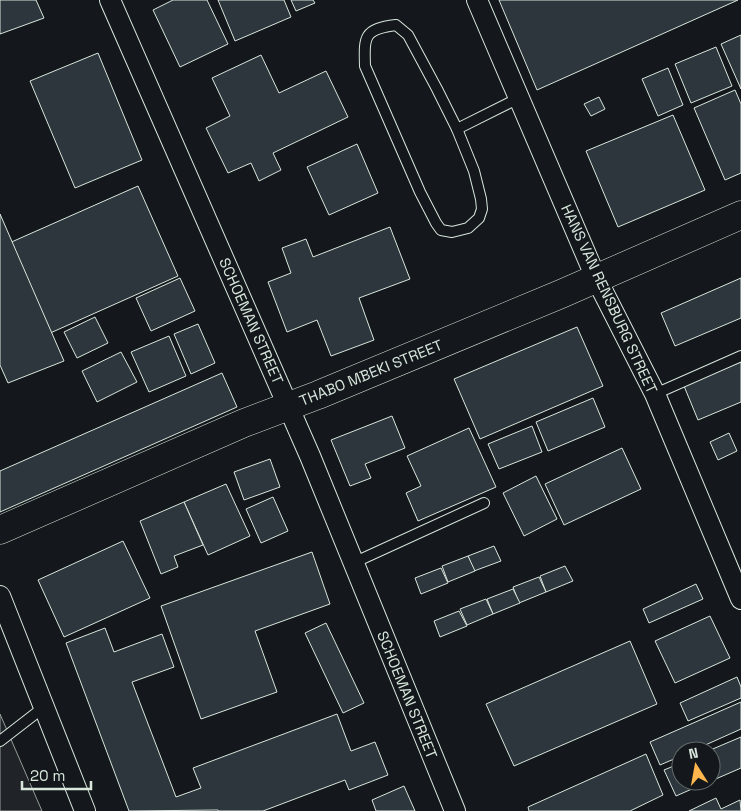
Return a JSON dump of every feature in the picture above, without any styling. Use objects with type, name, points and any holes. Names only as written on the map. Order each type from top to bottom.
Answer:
[{"type":"main road","name":"THABO MBEKI STREET","points":[[0,530],[244,423],[289,407],[561,294],[741,214]]},
{"type":"street","name":"SCHOEMAN STREET","points":[[110,0],[289,407],[454,811]]},
{"type":"street","name":"HANS VAN RENSBURG STREET","points":[[477,0],[596,278],[655,394],[741,599]]},
{"type":"street","points":[[0,596],[86,811]]},
{"type":"lane","points":[[396,25],[408,35],[457,129],[478,185],[482,209],[479,218],[468,228],[452,232],[441,230],[432,216],[365,66],[364,47],[366,37],[371,32],[396,25]]},
{"type":"lane","points":[[457,129],[518,98]]},
{"type":"lane","points":[[655,394],[741,356]]},
{"type":"lane","points":[[353,563],[484,503]]},
{"type":"lane","points":[[0,741],[44,707]]},
{"type":"shaded area","points":[[0,714],[42,811],[0,811]]},
{"type":"building","points":[[0,0],[36,0],[44,18],[0,34]]},
{"type":"building","points":[[173,0],[207,0],[228,44],[180,67],[153,10]]},
{"type":"building","points":[[218,0],[284,0],[291,17],[235,41]]},
{"type":"building","points":[[291,0],[313,0],[315,3],[296,11]]},
{"type":"building","points":[[499,0],[738,0],[537,90]]},
{"type":"building","points":[[741,35],[741,89],[721,44]]},
{"type":"building","points":[[716,47],[732,86],[691,103],[675,64]]},
{"type":"building","points":[[98,53],[142,160],[75,188],[30,81]]},
{"type":"building","points":[[261,55],[279,93],[326,71],[348,117],[273,153],[281,170],[259,181],[251,163],[228,173],[206,128],[230,116],[212,78]]},
{"type":"building","points":[[668,68],[683,105],[658,116],[642,79]]},
{"type":"building","points":[[735,90],[741,104],[741,173],[725,180],[694,108]]},
{"type":"building","points":[[599,97],[605,109],[591,116],[584,104]]},
{"type":"building","points":[[673,115],[705,190],[618,227],[586,151]]},
{"type":"building","points":[[357,144],[378,193],[329,215],[307,167]]},
{"type":"building","points":[[138,186],[178,276],[48,334],[7,244]]},
{"type":"building","points":[[0,214],[64,361],[8,383],[0,365]]},
{"type":"building","points":[[390,227],[410,279],[359,298],[374,340],[331,356],[317,320],[287,332],[268,282],[291,273],[282,248],[306,239],[313,257]]},
{"type":"building","points":[[180,278],[195,311],[151,331],[136,298]]},
{"type":"building","points":[[741,278],[741,318],[675,346],[661,313]]},
{"type":"building","points":[[95,317],[108,343],[77,358],[64,332]]},
{"type":"building","points":[[198,324],[215,363],[191,374],[174,334]]},
{"type":"building","points":[[577,327],[603,386],[480,439],[454,379]]},
{"type":"building","points":[[169,336],[186,376],[149,392],[131,352]]},
{"type":"building","points":[[121,352],[137,382],[97,402],[82,371]]},
{"type":"building","points":[[741,362],[741,402],[698,420],[684,386]]},
{"type":"building","points":[[222,373],[237,407],[0,512],[0,471]]},
{"type":"building","points":[[593,398],[605,427],[548,451],[536,422]]},
{"type":"building","points":[[392,416],[405,448],[365,464],[371,478],[350,486],[331,440]]},
{"type":"building","points":[[532,426],[542,452],[499,469],[488,444]]},
{"type":"building","points":[[469,428],[496,487],[418,521],[406,493],[421,486],[407,456]]},
{"type":"building","points":[[729,433],[737,451],[718,460],[710,442]]},
{"type":"building","points":[[622,448],[641,489],[564,525],[545,484]]},
{"type":"building","points":[[270,459],[280,487],[244,500],[234,472]]},
{"type":"building","points":[[536,476],[557,519],[524,536],[503,493]]},
{"type":"building","points":[[226,484],[250,536],[208,555],[184,502]]},
{"type":"building","points":[[273,497],[288,531],[261,543],[246,509]]},
{"type":"building","points":[[184,502],[203,545],[174,556],[178,567],[161,574],[140,521]]},
{"type":"building","points":[[123,541],[150,598],[64,637],[38,580]]},
{"type":"building","points":[[494,546],[501,561],[474,571],[468,556]]},
{"type":"building","points":[[312,552],[330,604],[255,631],[277,692],[201,719],[161,606]]},
{"type":"building","points":[[468,556],[475,571],[448,582],[442,566]]},
{"type":"building","points":[[565,566],[573,581],[546,592],[540,576]]},
{"type":"building","points":[[441,568],[448,583],[421,594],[415,578]]},
{"type":"building","points":[[539,577],[546,592],[519,603],[513,587]]},
{"type":"building","points":[[696,584],[703,599],[649,623],[643,609]]},
{"type":"building","points":[[513,589],[520,603],[493,614],[487,599]]},
{"type":"building","points":[[486,599],[493,614],[467,625],[460,609]]},
{"type":"building","points":[[459,611],[467,626],[440,637],[434,621]]},
{"type":"building","points":[[710,616],[730,658],[675,683],[655,641]]},
{"type":"building","points":[[326,623],[364,703],[343,713],[305,633]]},
{"type":"building","points":[[105,628],[114,652],[162,634],[174,667],[132,682],[176,797],[201,788],[193,768],[337,714],[351,751],[375,742],[388,775],[349,790],[345,780],[263,811],[129,811],[66,643]]},
{"type":"building","points":[[630,641],[657,704],[514,766],[486,704]]},
{"type":"building","points":[[737,677],[741,687],[741,698],[688,721],[680,703]]},
{"type":"building","points":[[741,702],[741,729],[714,741],[671,741],[671,760],[660,765],[650,742]]},
{"type":"building","points":[[741,737],[741,768],[721,777],[721,745]]},
{"type":"building","points":[[646,754],[663,795],[630,811],[529,811],[528,807]]},
{"type":"building","points":[[671,767],[671,785],[664,770]]},
{"type":"building","points":[[404,786],[415,811],[376,811],[372,800]]},
{"type":"building","points":[[674,791],[687,791],[676,796]]},
{"type":"building","points":[[716,798],[721,809],[740,800],[741,811],[689,811]]}]
